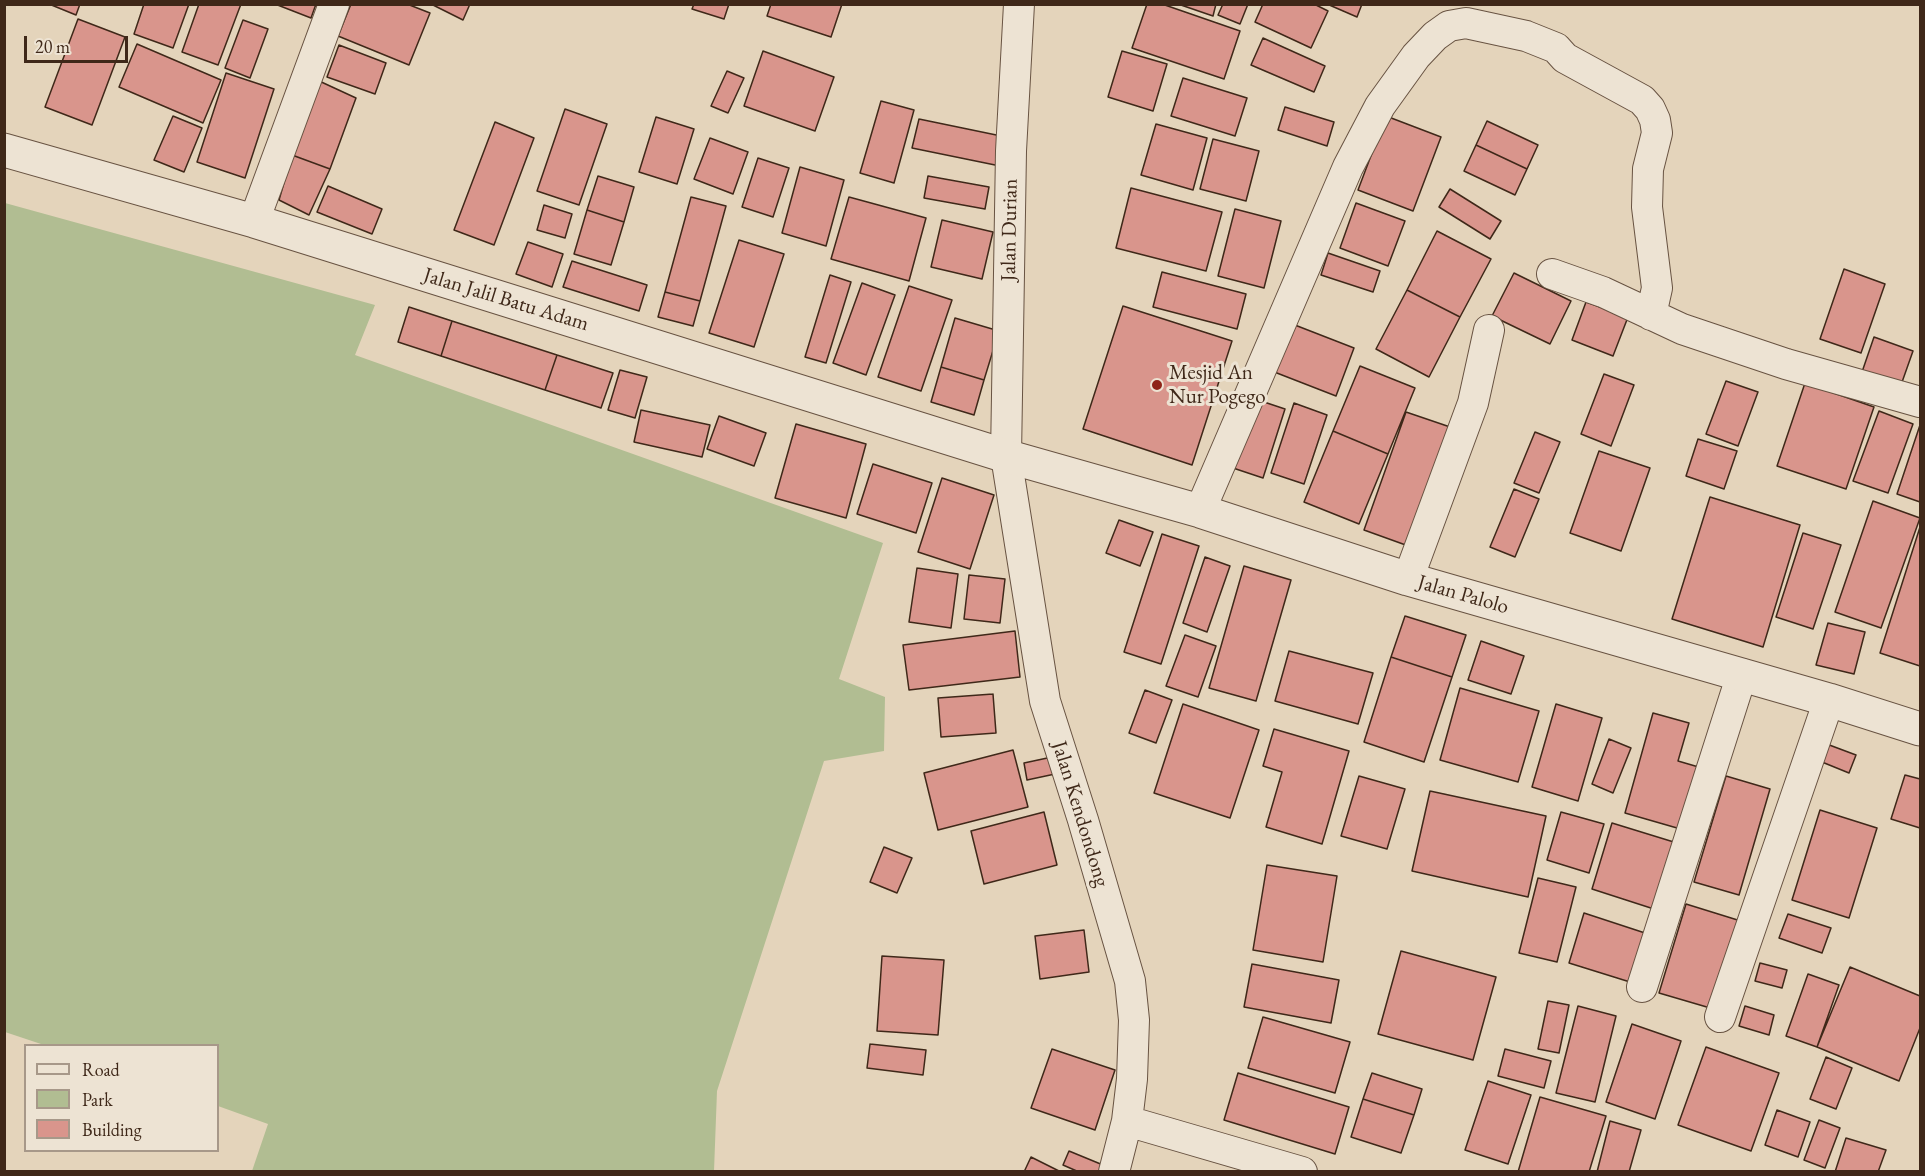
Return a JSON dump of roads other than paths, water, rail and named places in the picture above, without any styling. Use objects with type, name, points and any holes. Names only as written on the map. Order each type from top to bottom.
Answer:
[{"type":"street","points":[[254,221],[334,4]]},
{"type":"street","name":"Jalan Durian","points":[[1006,456],[1011,151],[1018,4]]},
{"type":"street","points":[[1200,510],[1348,167],[1380,106],[1416,56],[1435,36],[1449,26],[1466,23],[1526,36],[1556,48],[1565,58],[1642,100],[1650,110],[1655,120],[1657,133],[1648,169],[1647,207],[1657,288],[1651,315]]},
{"type":"street","name":"Jalan Jalil Batu Adam","points":[[4,150],[254,221],[1006,456]]},
{"type":"street","points":[[1552,274],[1603,292],[1682,329],[1786,364],[1920,402]]},
{"type":"street","points":[[1408,579],[1473,403],[1489,330]]},
{"type":"street","name":"Jalan Palolo","points":[[1006,456],[1200,510],[1408,579],[1742,674],[1920,729]]},
{"type":"street","name":"Jalan Kendondong","points":[[1006,456],[1045,701],[1130,981],[1134,1020],[1132,1079],[1127,1121],[1114,1172]]},
{"type":"street","points":[[1642,987],[1742,674]]},
{"type":"street","points":[[1720,1017],[1829,700]]},
{"type":"street","points":[[1127,1121],[1302,1172]]},
{"type":"place","name":"Mesjid An Nur Pogego","points":[[1157,385]]}]
